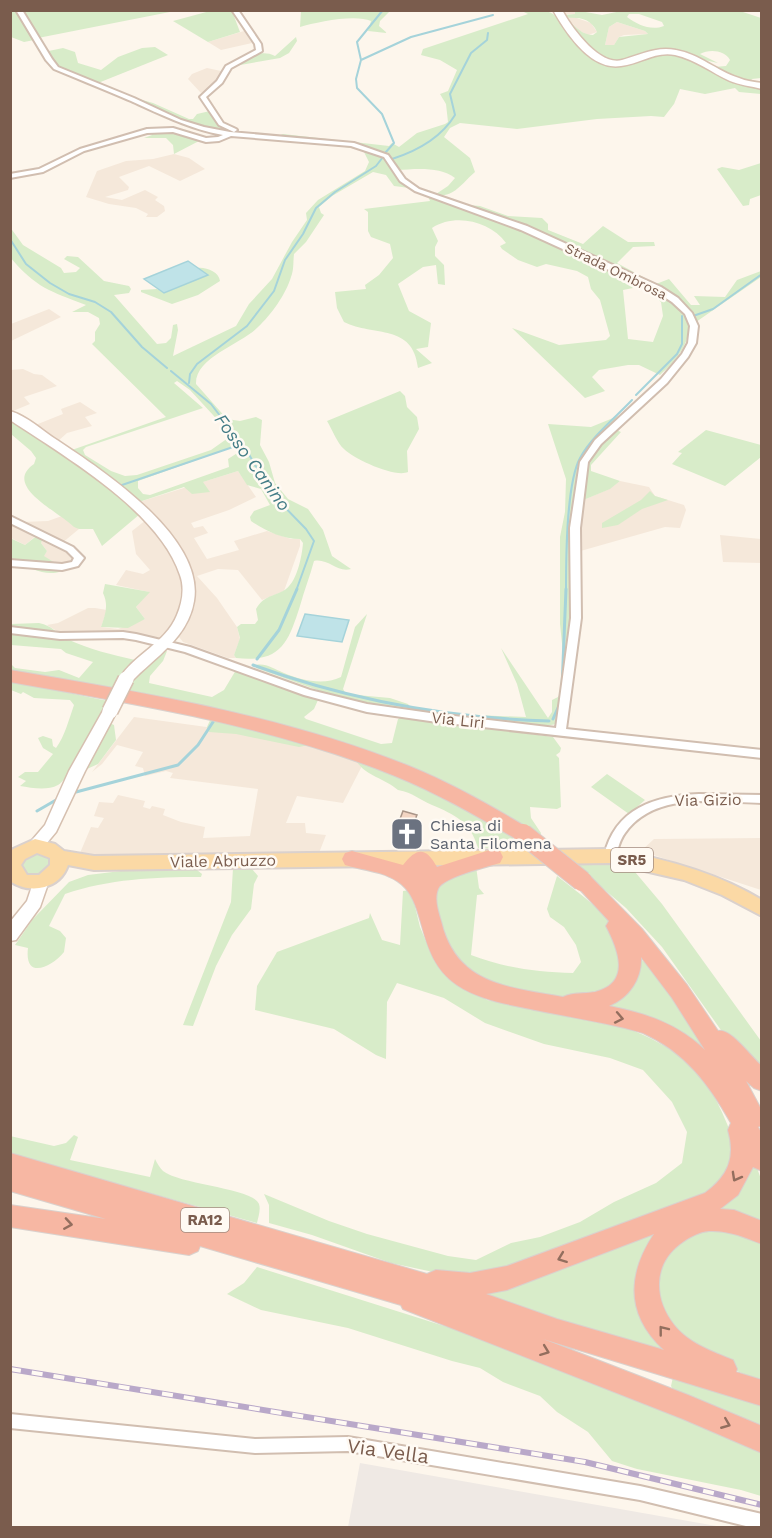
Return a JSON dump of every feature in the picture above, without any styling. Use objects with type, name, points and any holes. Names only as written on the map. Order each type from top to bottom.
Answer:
[{"type":"highway","points":[[10,676],[202,712],[319,740],[428,780],[476,804],[524,834],[588,887],[646,947],[688,1001],[709,1035],[762,1139]]},
{"type":"highway","points":[[420,883],[447,870],[493,857]]},
{"type":"highway","points":[[420,858],[428,869],[420,883],[426,909],[438,950],[452,969],[472,983],[495,992],[648,1025],[670,1035],[699,1058],[748,1130],[762,1160]]},
{"type":"highway","points":[[352,859],[396,871],[420,883]]},
{"type":"highway","points":[[541,1002],[597,1001],[619,989],[627,977],[631,961],[627,943],[588,887]]},
{"type":"highway","points":[[646,947],[668,960],[738,1059],[762,1081]]},
{"type":"highway","points":[[396,1284],[470,1285],[507,1278],[713,1201],[724,1194],[737,1179],[744,1154],[742,1135],[730,1102]]},
{"type":"highway","name":"RA12","points":[[10,1164],[396,1284],[431,1298],[514,1322],[557,1331],[753,1390]]},
{"type":"highway","name":"RA12","points":[[10,1180],[290,1262],[396,1284]]},
{"type":"highway","points":[[10,1216],[171,1240],[290,1262]]},
{"type":"highway","points":[[753,1390],[725,1369],[689,1353],[665,1334],[652,1311],[647,1283],[653,1254],[668,1236],[681,1227],[694,1222],[725,1220],[742,1224],[762,1233]]},
{"type":"highway","points":[[396,1284],[762,1440]]},
{"type":"main road","name":"SR5","points":[[352,859],[610,856],[630,859],[690,876],[750,900],[762,909]]},
{"type":"main road","name":"Viale Abruzzo","points":[[32,864],[352,859]]},
{"type":"street","points":[[19,10],[49,60],[62,71],[132,99],[185,124],[230,134]]},
{"type":"street","points":[[235,10],[260,47],[259,51],[228,67],[220,82],[206,93],[204,98],[221,124],[247,135]]},
{"type":"street","points":[[557,10],[568,29],[602,62],[620,64],[650,53],[674,52],[693,58],[735,80],[762,86]]},
{"type":"street","points":[[10,176],[41,171],[82,150],[147,131],[173,130],[206,140],[219,139],[230,134]]},
{"type":"street","name":"Strada Ombrosa","points":[[230,134],[352,144],[371,149],[386,156],[402,180],[417,190],[524,228],[658,289],[675,300],[688,313],[694,331],[692,343],[685,356],[664,381],[598,442],[584,462],[575,528],[576,618],[561,731]]},
{"type":"street","points":[[10,414],[139,506],[150,517],[172,548],[187,576],[188,596],[180,624],[164,645],[136,667],[126,679],[77,771],[32,864],[27,911],[10,934]]},
{"type":"street","points":[[10,519],[70,549],[79,558],[75,564],[62,567],[10,563]]},
{"type":"street","name":"Via Liri","points":[[10,630],[60,636],[123,635],[187,649],[308,693],[367,708],[437,718],[762,754]]},
{"type":"street","name":"Via Gizio","points":[[610,856],[611,848],[621,828],[661,802],[762,800]]},
{"type":"street","name":"Via Vella","points":[[10,1422],[255,1446],[348,1443],[640,1492],[762,1522]]},
{"type":"shaded area","points":[[559,11],[575,11],[576,14],[565,14],[591,23],[597,32],[588,35],[578,30],[570,21],[563,19]]},
{"type":"shaded area","points":[[617,22],[648,34],[624,35],[619,37],[614,45],[605,45],[609,27]]},
{"type":"shaded area","points":[[244,31],[252,43],[221,50],[208,42]]},
{"type":"shaded area","points":[[207,68],[221,71],[220,78],[218,82],[201,93],[188,79],[192,74]]},
{"type":"shaded area","points":[[174,154],[189,158],[205,169],[180,181],[149,166],[119,177],[129,187],[128,190],[105,197],[122,200],[145,190],[158,197],[155,200],[164,206],[165,211],[157,217],[146,217],[148,214],[136,208],[109,204],[86,197],[97,171],[126,161],[153,159]]},
{"type":"shaded area","points":[[49,309],[61,317],[11,341],[11,324]]},
{"type":"shaded area","points":[[23,369],[42,375],[57,386],[24,397],[30,404],[13,411],[11,409],[11,370]]},
{"type":"shaded area","points":[[80,402],[97,413],[85,417],[92,426],[67,433],[57,442],[33,426],[63,414],[61,409]]},
{"type":"shaded area","points":[[238,471],[256,497],[229,510],[191,523],[194,528],[203,526],[208,533],[194,538],[207,559],[239,550],[234,541],[267,531],[291,539],[300,539],[300,546],[284,591],[262,600],[238,570],[218,569],[197,576],[217,598],[237,627],[240,639],[234,655],[236,658],[228,658],[183,642],[179,637],[192,588],[191,570],[180,551],[139,502]]},
{"type":"shaded area","points":[[620,481],[649,487],[655,496],[684,505],[686,510],[680,528],[665,527],[577,552],[581,501],[609,489]]},
{"type":"shaded area","points":[[62,516],[79,529],[62,543],[21,522],[48,521]]},
{"type":"shaded area","points":[[10,520],[38,534],[25,545],[11,538]]},
{"type":"shaded area","points":[[146,520],[178,565],[183,580],[178,615],[168,633],[159,642],[143,637],[63,635],[47,625],[58,623],[88,608],[107,610],[101,627],[118,629],[145,619],[136,607],[149,592],[116,585],[126,570],[143,574],[150,570],[136,554],[132,531]]},
{"type":"shaded area","points":[[41,535],[77,555],[77,559],[60,567],[43,556],[47,551],[41,543],[43,538]]},
{"type":"shaded area","points":[[720,535],[761,539],[761,563],[723,562]]},
{"type":"shaded area","points":[[134,717],[250,733],[309,745],[364,762],[343,803],[297,796],[286,823],[305,823],[306,833],[326,835],[319,853],[85,857],[80,853],[91,827],[98,828],[104,818],[94,816],[99,802],[113,803],[118,795],[145,801],[143,807],[150,809],[152,806],[165,809],[163,815],[205,827],[203,838],[250,836],[258,789],[170,778],[173,773],[166,771],[145,776],[143,768],[135,766],[143,752],[117,745],[102,764],[92,772]]},
{"type":"shaded area","points":[[761,838],[761,890],[641,851],[654,839]]},
{"type":"shaded area","points":[[360,1463],[722,1527],[348,1527]]},
{"type":"green space","points":[[575,10],[602,15],[626,10],[737,10],[761,18],[761,78],[752,79],[750,82],[714,67],[726,66],[730,60],[724,54],[716,51],[700,54],[718,63],[658,50],[615,62],[597,56],[563,19],[584,33],[593,35],[597,32],[588,21],[580,18],[565,18],[563,15],[575,14]],"holes":[[[629,14],[639,14],[662,22],[664,26],[654,28],[645,26],[627,17]],[[617,22],[645,31],[648,34],[619,37],[614,45],[605,45],[609,27]]]},
{"type":"green space","points":[[10,11],[15,11],[34,40],[24,42],[11,37]]},
{"type":"green space","points":[[20,11],[175,11],[38,38]]},
{"type":"green space","points":[[210,11],[232,11],[240,32],[208,42],[173,21]]},
{"type":"green space","points":[[301,11],[390,11],[380,21],[379,26],[387,33],[368,31],[371,21],[356,18],[300,27]]},
{"type":"green space","points":[[522,11],[544,11],[552,14],[589,55],[606,64],[665,53],[685,56],[709,68],[761,87],[761,94],[739,92],[735,88],[705,94],[680,89],[674,104],[664,117],[597,119],[517,129],[460,123],[450,128],[444,137],[470,158],[475,172],[447,195],[436,194],[455,178],[449,174],[427,169],[397,170],[387,156],[376,149],[352,143],[278,136],[283,134],[389,146],[392,143],[399,147],[417,133],[445,124],[448,122],[446,104],[440,94],[448,91],[457,70],[440,60],[421,55],[423,49],[528,14]]},
{"type":"green space","points":[[296,37],[297,41],[289,53],[280,58],[229,67],[257,54],[275,56]]},
{"type":"green space","points":[[155,47],[168,55],[98,83],[59,69],[44,52],[63,48],[75,52],[78,63],[101,70],[118,57],[142,48]]},
{"type":"green space","points":[[132,97],[153,103],[189,119],[193,119],[197,114],[210,111],[215,121],[232,130],[220,131],[194,126]]},
{"type":"green space","points":[[166,130],[199,141],[174,154],[173,145],[166,138],[144,138],[152,135],[151,133]]},
{"type":"green space","points":[[234,135],[269,138],[251,137],[221,140]]},
{"type":"green space","points":[[299,141],[349,145],[362,150],[332,145]]},
{"type":"green space","points":[[363,150],[384,158],[394,174],[410,188],[394,186],[386,175],[373,172],[332,196],[319,207],[324,215],[306,242],[294,254],[293,272],[289,284],[273,310],[251,333],[211,359],[198,374],[196,384],[227,419],[240,421],[256,417],[262,420],[260,445],[269,462],[275,483],[288,499],[308,509],[323,530],[332,556],[351,569],[341,569],[324,562],[314,561],[291,630],[280,648],[273,654],[263,657],[236,658],[234,655],[240,638],[237,627],[241,624],[255,624],[258,620],[256,609],[259,605],[268,597],[283,591],[292,582],[300,562],[303,543],[300,539],[274,534],[251,521],[250,517],[254,511],[270,505],[261,489],[247,485],[238,471],[203,482],[210,492],[192,494],[184,487],[139,502],[69,451],[166,417],[92,344],[100,324],[99,318],[88,312],[72,312],[86,305],[36,282],[10,257],[10,227],[23,245],[61,268],[64,273],[76,272],[80,268],[64,259],[67,256],[78,257],[104,281],[129,286],[131,289],[129,293],[114,295],[157,344],[166,343],[171,338],[173,325],[177,324],[173,356],[236,326],[249,304],[272,279],[307,220],[306,213],[318,200],[365,171],[369,162]],"holes":[[[177,381],[190,390],[224,427],[223,430],[228,438],[211,450],[137,475],[125,476],[111,471],[85,455],[83,450],[86,447],[203,408],[174,383]],[[231,442],[239,452],[228,459],[229,467],[150,495],[143,494],[138,488],[138,481],[233,447]]]},
{"type":"green space","points":[[761,163],[761,195],[750,199],[749,205],[743,206],[717,169],[722,167],[739,170]]},
{"type":"green space","points":[[427,194],[523,228],[667,298],[685,317],[688,336],[684,346],[670,366],[660,375],[639,365],[599,370],[592,377],[605,391],[585,398],[512,328],[559,345],[606,340],[610,336],[600,300],[591,289],[588,277],[577,271],[546,264],[537,267],[518,260],[502,249],[500,246],[506,243],[491,229],[461,220],[441,223],[432,228],[438,241],[435,256],[444,265],[445,285],[438,284],[436,265],[423,267],[398,284],[409,311],[431,323],[428,347],[416,349],[432,363],[418,368],[415,354],[409,344],[400,338],[344,322],[337,308],[335,292],[366,289],[365,285],[379,275],[393,258],[390,244],[371,237],[368,231],[368,212],[364,209],[430,201]],"holes":[[[638,287],[646,289],[661,302],[663,316],[653,342],[628,339],[623,290]]]},
{"type":"green space","points":[[468,205],[480,206],[508,216],[542,218],[548,224],[548,230],[583,244],[603,226],[628,242],[654,242],[655,246],[633,247],[617,263],[656,284],[669,279],[691,305],[700,305],[694,296],[725,297],[737,280],[761,271],[761,277],[696,322],[667,293],[545,234]]},
{"type":"green space","points":[[198,268],[212,271],[220,281],[198,295],[172,304],[141,292],[141,290],[157,289],[164,293],[208,275]]},
{"type":"green space","points":[[400,391],[405,396],[407,407],[417,417],[419,429],[407,451],[408,472],[402,473],[375,467],[349,453],[339,443],[327,421]]},
{"type":"green space","points":[[10,416],[106,484],[140,514],[102,546],[93,529],[74,527],[46,506],[28,489],[24,481],[26,472],[34,464],[36,458],[11,434]]},
{"type":"green space","points":[[618,416],[581,462],[576,478],[570,545],[569,642],[565,673],[560,624],[560,537],[565,512],[566,479],[548,424],[591,427]]},
{"type":"green space","points":[[614,429],[621,432],[591,465],[591,471],[620,481],[610,489],[581,501],[585,463]]},
{"type":"green space","points":[[706,430],[761,445],[761,457],[725,486],[672,464],[682,453],[678,452]]},
{"type":"green space","points":[[650,491],[655,496],[668,500],[642,509],[618,525],[602,528],[602,523],[641,500]]},
{"type":"green space","points":[[39,534],[43,538],[41,543],[47,551],[44,556],[63,568],[72,566],[63,571],[49,573],[11,565],[10,538],[25,545]]},
{"type":"green space","points":[[105,584],[150,592],[136,607],[145,619],[128,628],[101,627],[106,610],[103,593]]},
{"type":"green space","points":[[367,614],[343,689],[346,694],[390,698],[408,704],[411,708],[474,715],[526,717],[517,684],[501,648],[548,718],[552,712],[552,700],[558,697],[563,690],[557,724],[545,726],[523,724],[395,709],[337,697],[256,668],[256,665],[267,666],[291,676],[320,682],[341,677],[355,627]]},
{"type":"green space","points":[[39,623],[83,646],[135,660],[114,691],[11,672],[10,663],[15,668],[45,672],[59,670],[79,678],[93,662],[66,653],[61,649],[11,645],[11,624]]},
{"type":"green space","points":[[167,651],[163,661],[150,676],[149,683],[212,697],[224,690],[236,670],[318,700],[314,709],[304,717],[306,719],[381,744],[392,743],[398,719],[403,716],[553,737],[561,748],[556,755],[559,758],[561,807],[557,809],[530,807],[531,818],[541,833],[540,836],[437,781],[123,692],[147,661]]},
{"type":"green space","points":[[10,681],[108,701],[78,760],[64,780],[54,787],[20,786],[26,781],[18,777],[25,772],[38,772],[53,754],[43,748],[38,738],[43,736],[52,739],[53,746],[56,748],[74,705],[70,700],[34,698],[23,692],[21,694],[11,690]]},
{"type":"green space","points":[[211,718],[309,745],[299,747],[236,734],[209,732],[207,727]]},
{"type":"green space","points":[[107,722],[114,725],[116,740],[98,764],[87,769],[83,767]]},
{"type":"green space","points":[[354,757],[377,765],[443,796],[527,847],[478,848],[471,831],[461,820],[412,794],[398,790],[368,772]]},
{"type":"green space","points":[[607,774],[645,800],[629,814],[591,787]]},
{"type":"green space","points":[[33,853],[47,856],[50,864],[43,872],[30,876],[20,868],[22,861]]},
{"type":"green space","points":[[572,862],[630,866],[662,904],[761,1041],[761,1075],[733,1047],[662,947],[626,908]]},
{"type":"green space","points":[[476,866],[479,888],[484,894],[477,895],[471,955],[521,968],[573,973],[581,962],[576,945],[564,927],[550,917],[547,909],[557,876],[606,917],[621,938],[624,957],[615,985],[578,1001],[514,991],[459,967],[437,931],[434,883]]},
{"type":"green space","points":[[233,868],[252,869],[258,876],[254,884],[251,909],[232,935],[216,966],[193,1026],[183,1025],[231,902]]},
{"type":"green space","points":[[197,870],[202,874],[201,877],[132,880],[98,885],[65,894],[49,926],[60,931],[66,938],[64,952],[46,966],[34,968],[28,958],[28,948],[15,945],[33,919],[69,882],[88,875],[121,871]]},
{"type":"green space","points":[[411,890],[420,927],[431,953],[450,977],[487,1000],[629,1029],[667,1047],[693,1066],[706,1082],[717,1102],[739,1156],[718,1191],[499,1274],[466,1279],[391,1263],[312,1235],[269,1223],[269,1205],[264,1194],[367,1234],[448,1256],[476,1260],[511,1243],[540,1237],[580,1222],[614,1202],[656,1183],[682,1163],[687,1132],[672,1102],[643,1070],[610,1058],[544,1044],[485,1023],[444,998],[397,983],[387,1002],[386,1059],[334,1029],[255,1010],[257,986],[277,952],[369,918],[370,913],[382,940],[400,945],[403,891]]},
{"type":"green space","points":[[638,957],[651,968],[672,994],[715,1067],[592,1006]]},
{"type":"green space","points":[[74,1135],[78,1137],[70,1160],[150,1177],[155,1159],[163,1171],[172,1176],[231,1190],[254,1199],[260,1206],[257,1223],[11,1154],[10,1136],[54,1146],[66,1143]]},
{"type":"green space","points":[[749,1146],[761,1179],[761,1229],[701,1210]]},
{"type":"green space","points":[[666,1227],[648,1245],[638,1266],[637,1303],[671,1352],[465,1295]]},
{"type":"green space","points":[[706,1230],[742,1232],[761,1243],[761,1379],[705,1358],[679,1342],[655,1289],[662,1261],[685,1237]]},
{"type":"green space","points":[[257,1267],[511,1347],[761,1451],[761,1496],[637,1469],[612,1461],[588,1432],[557,1412],[540,1396],[503,1382],[480,1368],[348,1328],[261,1310],[227,1294],[244,1283]]},
{"type":"green space","points":[[673,1377],[761,1403],[761,1434],[676,1395],[671,1386]]},
{"type":"water","points":[[188,261],[208,275],[164,293],[144,279]]},
{"type":"water","points":[[305,614],[349,620],[342,642],[297,636]]},
{"type":"building","points":[[403,811],[417,815],[410,830],[397,827]]},
{"type":"waterway","points":[[361,60],[357,42],[383,10]]},
{"type":"waterway","points":[[361,60],[411,37],[493,15]]},
{"type":"waterway","points":[[392,159],[428,143],[449,123],[455,115],[450,94],[471,53],[487,40],[488,33]]},
{"type":"waterway","points":[[361,60],[356,79],[357,88],[382,114],[394,143],[385,153]]},
{"type":"waterway","points":[[189,383],[190,374],[197,364],[247,326],[274,291],[285,260],[303,234],[316,208],[335,192],[376,166],[383,157]]},
{"type":"waterway","name":"Fosso Canino","points":[[10,239],[26,264],[50,283],[69,294],[95,302],[111,312],[142,347],[167,368]]},
{"type":"waterway","points":[[693,316],[713,309],[762,274]]},
{"type":"waterway","points":[[636,395],[677,354],[682,344],[682,316]]},
{"type":"waterway","name":"Fosso Canino","points":[[171,371],[211,404],[247,451],[271,493],[306,529],[314,541],[296,591]]},
{"type":"waterway","points":[[566,589],[569,503],[575,470],[591,442],[632,400]]},
{"type":"waterway","points":[[122,485],[233,447]]},
{"type":"waterway","name":"Fosso Canino","points":[[257,659],[279,630],[297,589]]},
{"type":"waterway","points":[[562,688],[566,589]]},
{"type":"waterway","points":[[253,665],[325,688],[398,705],[473,716],[549,721]]},
{"type":"waterway","points":[[553,719],[561,701]]},
{"type":"waterway","name":"Fosso Canino","points":[[76,792],[178,765],[198,745],[213,722]]},
{"type":"waterway","name":"Fosso Canino","points":[[37,811],[56,800]]},
{"type":"railway","points":[[10,1369],[585,1462],[762,1505]]},
{"type":"place","name":"Chiesa di Santa Filomena","points":[[407,834]]}]
